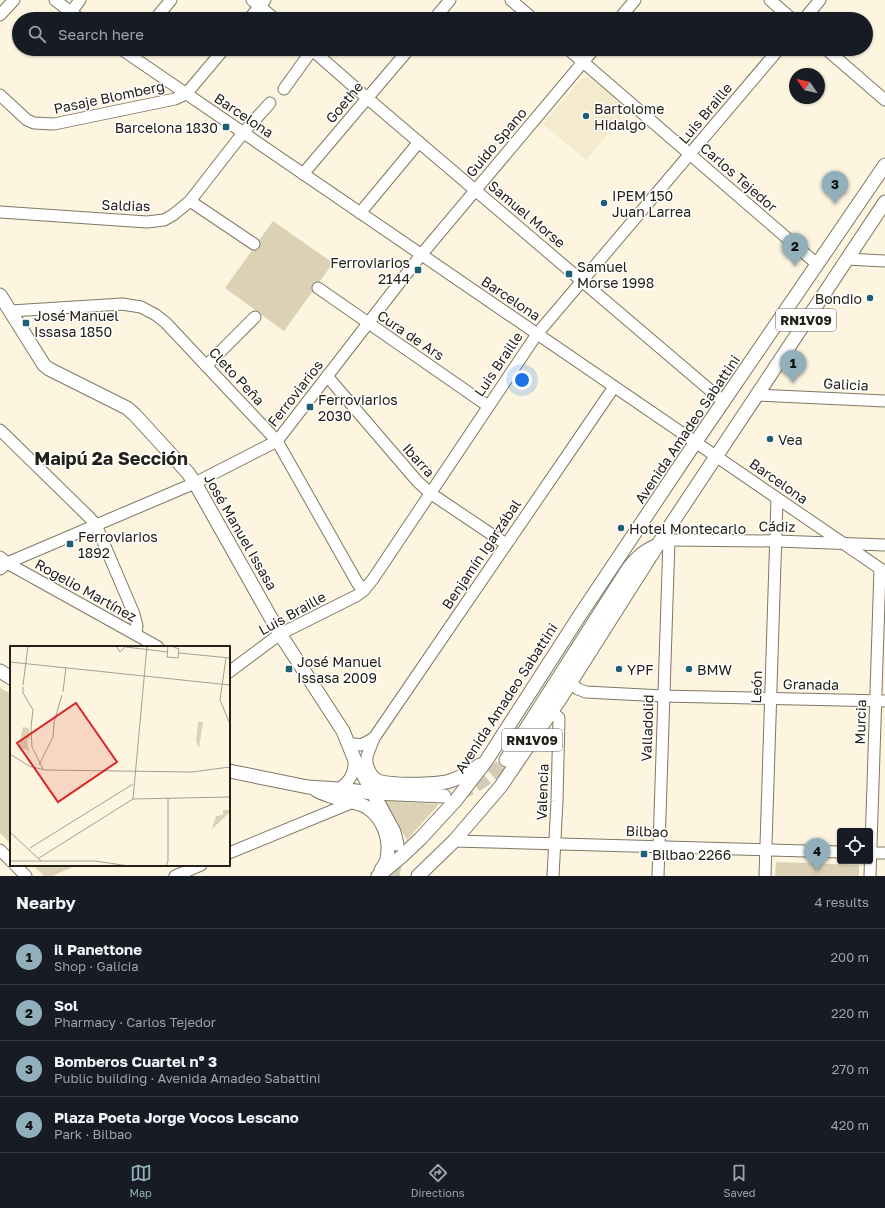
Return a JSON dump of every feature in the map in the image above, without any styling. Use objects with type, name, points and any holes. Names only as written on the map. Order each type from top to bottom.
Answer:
[{"type":"main road","name":"Avenida Amadeo Sabattini","points":[[377,876],[420,839],[456,800],[486,761],[580,615],[695,443],[885,165]]},
{"type":"main road","name":"RN1V09","points":[[418,876],[454,841],[501,786],[664,540],[846,259],[885,202]]},
{"type":"main road","name":"José Manuel Issasa","points":[[0,295],[44,365],[127,408],[172,455],[195,483],[280,634],[343,731]]},
{"type":"main road","points":[[506,760],[628,569],[639,555],[664,540]]},
{"type":"main road","points":[[0,671],[10,677]]},
{"type":"main road","points":[[343,731],[354,744],[372,776],[376,780],[393,784],[450,781],[470,772],[486,761]]},
{"type":"main road","points":[[343,731],[354,758],[394,832],[397,844]]},
{"type":"main road","points":[[230,771],[308,787],[373,793],[444,796]]},
{"type":"main road","points":[[308,787],[332,797],[367,807],[378,818],[386,831],[388,838],[388,858],[386,865],[377,876]]},
{"type":"street","points":[[0,16],[14,0]]},
{"type":"street","points":[[55,0],[71,12],[80,0]]},
{"type":"street","points":[[161,12],[171,0]]},
{"type":"street","points":[[440,12],[450,0]]},
{"type":"street","points":[[511,0],[525,12]]},
{"type":"street","points":[[625,12],[635,0]]},
{"type":"street","points":[[770,0],[784,12]]},
{"type":"street","points":[[810,12],[820,0]]},
{"type":"street","points":[[253,12],[259,2],[268,12]]},
{"type":"street","name":"Barcelona","points":[[133,56],[186,94],[882,571]]},
{"type":"street","points":[[186,94],[218,56]]},
{"type":"street","points":[[284,89],[307,56]]},
{"type":"street","name":"Samuel Morse","points":[[318,56],[724,402]]},
{"type":"street","name":"Goethe","points":[[303,174],[403,56]]},
{"type":"street","name":"Carlos Tejedor","points":[[576,56],[817,264]]},
{"type":"street","name":"Guido Spano","points":[[421,255],[588,56]]},
{"type":"street","name":"Luis Braille","points":[[230,671],[280,634],[356,596],[364,590],[373,579],[537,334],[773,56]]},
{"type":"street","points":[[834,56],[885,100]]},
{"type":"street","name":"Pasaje Blomberg","points":[[0,95],[27,120],[34,123],[54,124],[167,100],[186,94]]},
{"type":"street","name":"Saldias","points":[[0,212],[147,222],[164,220],[173,215],[190,201],[243,133],[270,103]]},
{"type":"street","points":[[360,213],[419,142]]},
{"type":"street","points":[[190,201],[254,244]]},
{"type":"street","name":"Ferroviarios","points":[[2,563],[96,526],[195,483],[277,441],[421,255]]},
{"type":"street","points":[[846,259],[885,260]]},
{"type":"street","name":"Cura de Ars","points":[[318,288],[488,406]]},
{"type":"street","name":"Cleto Peña","points":[[11,311],[122,304],[141,307],[156,315],[166,323],[277,441],[358,584],[364,590]]},
{"type":"street","points":[[206,366],[255,317]]},
{"type":"street","name":"Ibarra","points":[[327,376],[416,481],[430,493],[506,544]]},
{"type":"street","name":"Benjamín Igarzábal","points":[[367,766],[367,756],[374,738],[614,387]]},
{"type":"street","name":"Galicia","points":[[757,395],[885,401]]},
{"type":"street","points":[[0,430],[90,518],[96,526],[134,614],[137,626],[136,634]]},
{"type":"street","name":"León","points":[[765,876],[777,499]]},
{"type":"street","name":"Cádiz","points":[[664,540],[776,541],[885,545]]},
{"type":"street","name":"Valladolid","points":[[658,876],[663,696],[664,540]]},
{"type":"street","name":"Rogelio Martínez","points":[[2,563],[156,646]]},
{"type":"street","name":"Murcia","points":[[872,828],[880,701],[882,571]]},
{"type":"street","name":"Granada","points":[[570,683],[578,689],[586,692],[663,696],[880,701]]},
{"type":"street","name":"Valencia","points":[[551,712],[558,718],[553,876]]},
{"type":"street","points":[[354,744],[361,745],[374,738]]},
{"type":"street","points":[[339,789],[350,779],[353,773],[355,767],[354,758]]},
{"type":"street","points":[[308,787],[321,796],[325,804],[324,808],[317,816]]},
{"type":"street","points":[[230,853],[352,803]]},
{"type":"street","name":"Bilbao","points":[[454,841],[837,852]]},
{"type":"street","points":[[0,850],[10,860]]},
{"type":"street","points":[[873,852],[885,853]]},
{"type":"street","name":"Murcia","points":[[870,864],[870,876]]},
{"type":"street","points":[[16,866],[26,876]]},
{"type":"street","points":[[175,876],[199,866]]},
{"type":"shaded area","name":"Bartolome Hidalgo","points":[[590,77],[630,108],[586,160],[543,124],[582,78]]},
{"type":"shaded area","points":[[273,221],[333,263],[284,331],[225,288]]},
{"type":"shaded area","points":[[0,688],[10,693],[10,843],[0,833]]},
{"type":"shaded area","points":[[384,801],[439,804],[407,840]]},
{"type":"shaded area","points":[[776,862],[859,865],[859,876],[775,876]]},
{"type":"shaded area","points":[[34,866],[75,866],[52,876],[44,876]]},
{"type":"tunnel","points":[[459,794],[485,780],[506,760]]},
{"type":"tunnel","points":[[393,876],[397,844]]},
{"type":"place","name":"Bartolome Hidalgo","points":[[586,116]]},
{"type":"place","name":"Barcelona 1830","points":[[226,127]]},
{"type":"place","name":"IPEM 150 Juan Larrea","points":[[604,203]]},
{"type":"place","name":"Bomberos Cuartel nº 3","points":[[835,204]]},
{"type":"place","name":"Sol","points":[[795,266]]},
{"type":"place","name":"Ferroviarios 2144","points":[[418,270]]},
{"type":"place","name":"Samuel Morse 1998","points":[[569,274]]},
{"type":"place","name":"Bondio","points":[[870,298]]},
{"type":"place","name":"José Manuel Issasa 1850","points":[[26,323]]},
{"type":"place","name":"il Panettone","points":[[793,383]]},
{"type":"place","name":"Ferroviarios 2030","points":[[310,407]]},
{"type":"place","name":"Vea","points":[[770,439]]},
{"type":"place","name":"Hotel Montecarlo","points":[[621,528]]},
{"type":"place","name":"Ferroviarios 1892","points":[[70,544]]},
{"type":"place","name":"José Manuel Issasa 2009","points":[[289,669]]},
{"type":"place","name":"YPF","points":[[619,669]]},
{"type":"place","name":"BMW","points":[[689,669]]},
{"type":"place","name":"Bilbao 2266","points":[[644,854]]},
{"type":"place","name":"Plaza Poeta Jorge Vocos Lescano","points":[[817,871]]},
{"type":"district","name":"Maipú 2ª Sección","points":[[111,458]]}]
